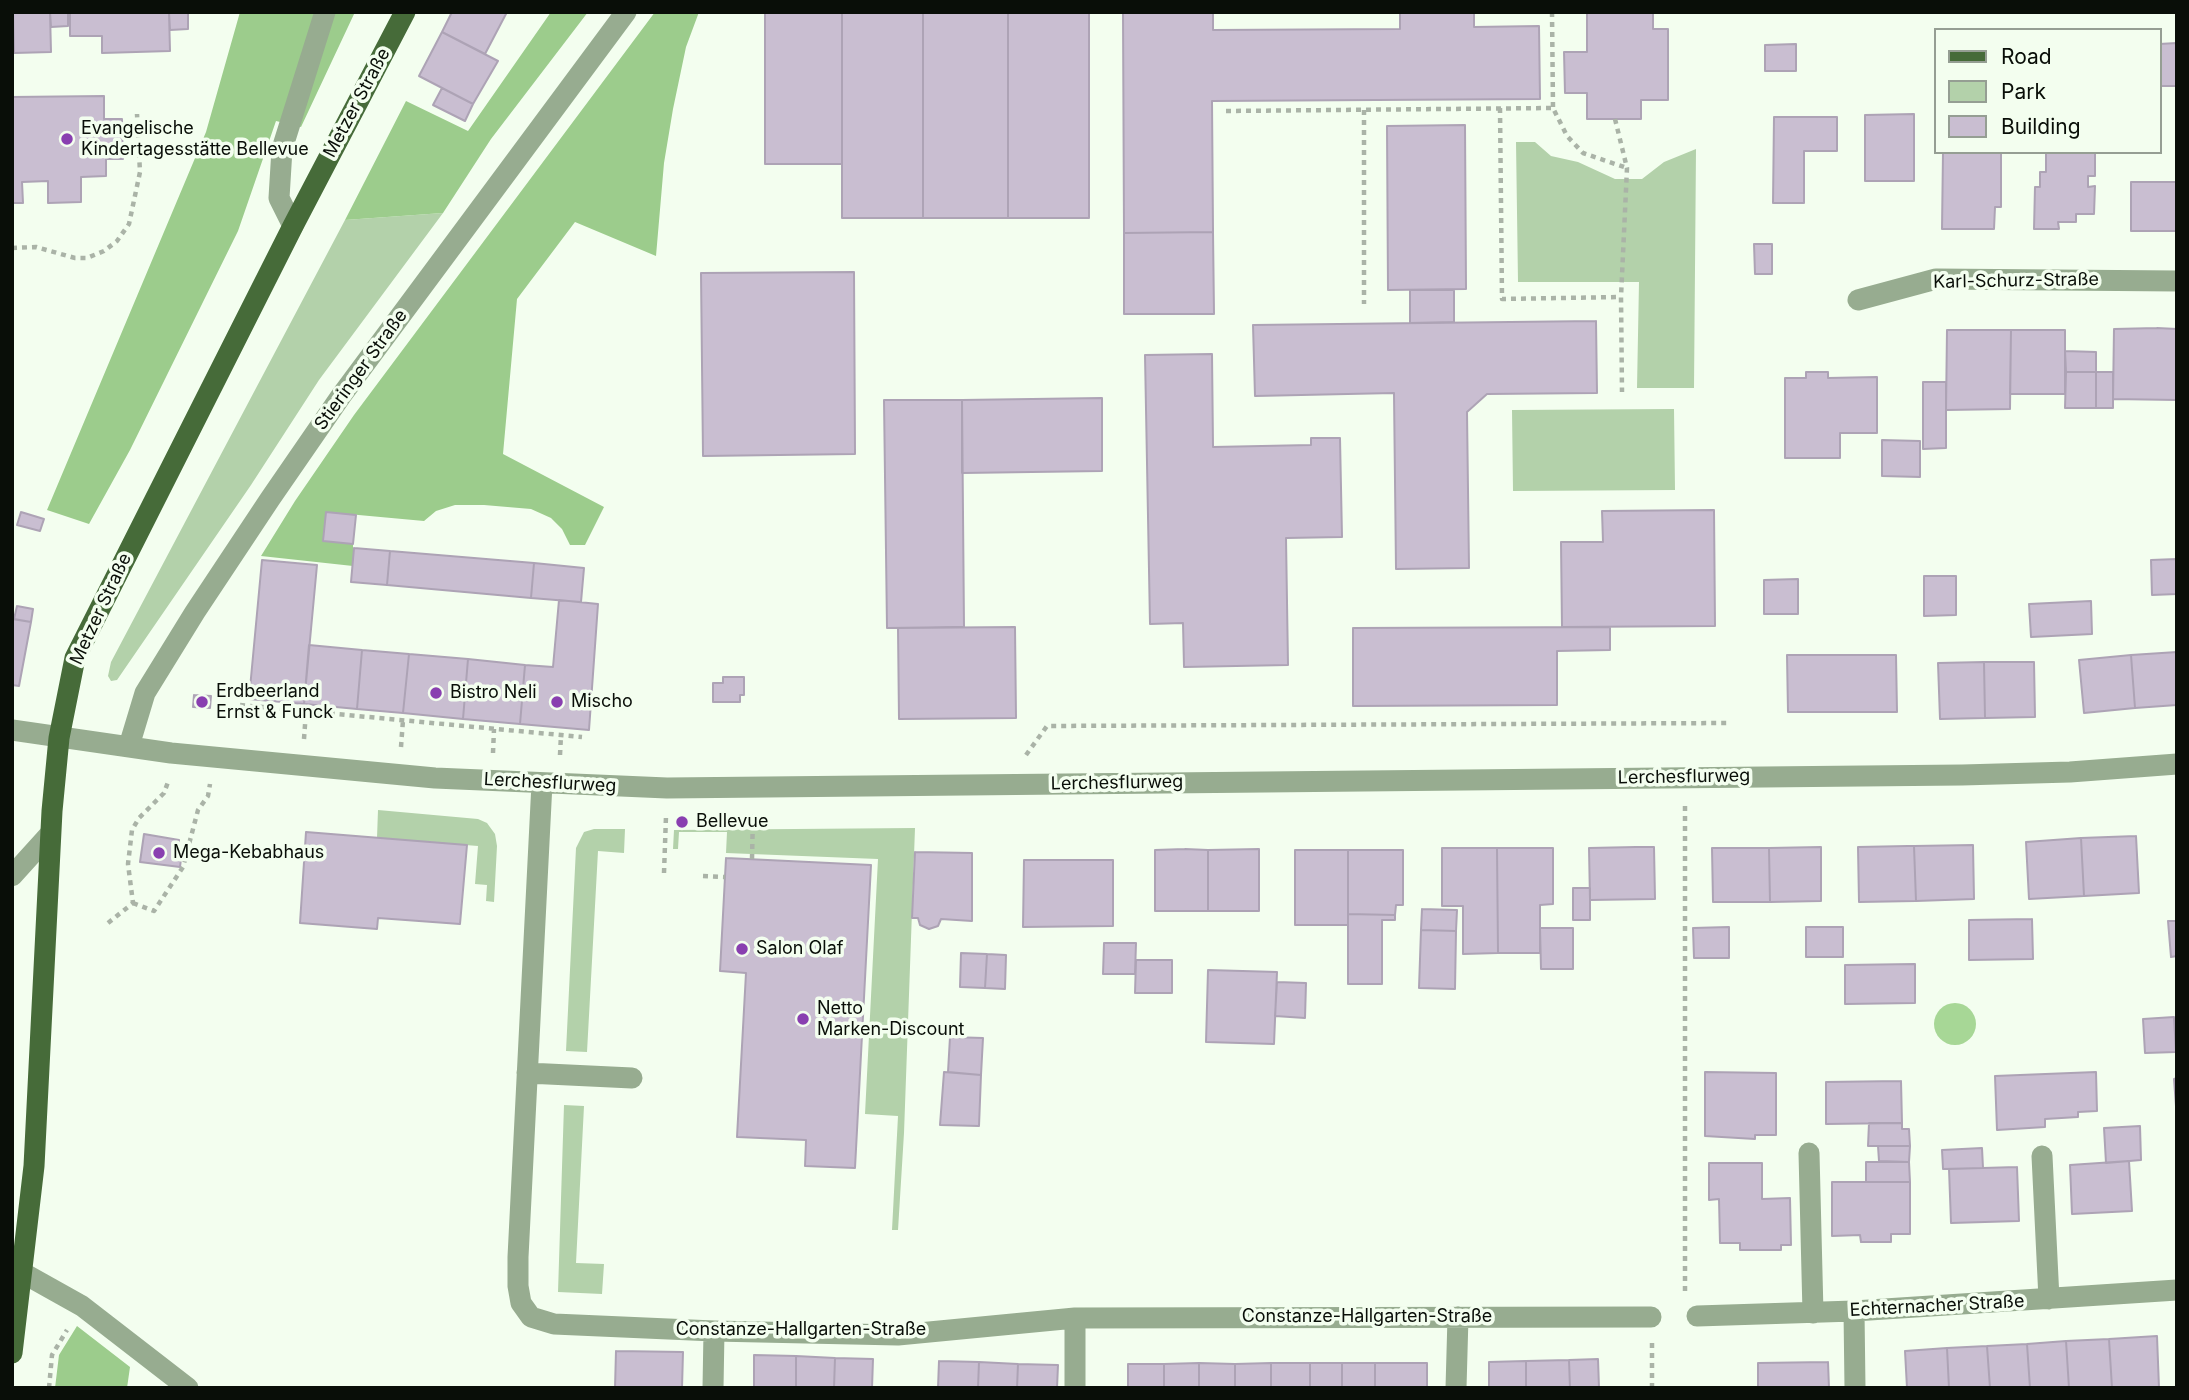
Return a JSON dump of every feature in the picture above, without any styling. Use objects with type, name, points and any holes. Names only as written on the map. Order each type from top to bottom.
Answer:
[{"type":"main road","name":"Metzer Straße","points":[[12,1353],[34,1166],[50,834],[59,738],[75,658],[293,226],[405,12]]},
{"type":"street","points":[[293,226],[279,198],[282,149],[325,12]]},
{"type":"street","name":"Stieringer Straße","points":[[129,746],[145,693],[270,499],[341,396],[626,12]]},
{"type":"street","name":"Karl-Schurz-Straße","points":[[1858,300],[1936,279],[2177,281]]},
{"type":"street","name":"Lerchesflurweg","points":[[12,730],[172,753],[423,777],[667,788],[2003,774],[2177,764]]},
{"type":"street","name":"Constanze-Hallgarten-Straße","points":[[542,783],[518,1286],[521,1303],[531,1317],[554,1324],[898,1335],[1075,1318],[1651,1317]]},
{"type":"street","points":[[12,876],[50,834]]},
{"type":"street","points":[[527,1073],[632,1078]]},
{"type":"street","points":[[1810,1153],[1813,1312]]},
{"type":"street","points":[[2042,1156],[2049,1299]]},
{"type":"street","points":[[23,1273],[82,1306],[188,1388]]},
{"type":"street","name":"Echternacher Straße","points":[[1691,1309],[1854,1311],[2177,1290]]},
{"type":"street","points":[[1854,1311],[1855,1388]]},
{"type":"street","points":[[1456,1388],[1458,1317]]},
{"type":"street","points":[[1075,1318],[1075,1388]]},
{"type":"street","points":[[713,1388],[714,1331]]},
{"type":"path","points":[[1552,12],[1553,108],[1567,136],[1583,153],[1627,168]]},
{"type":"path","points":[[1500,108],[1502,299],[1621,298]]},
{"type":"path","points":[[1226,111],[1553,108]]},
{"type":"path","points":[[1364,110],[1364,303]]},
{"type":"path","points":[[12,248],[37,247],[75,258],[87,258],[104,251],[117,241],[129,224],[140,172],[137,114]]},
{"type":"path","points":[[1615,119],[1627,168],[1621,298],[1622,392]]},
{"type":"path","points":[[240,705],[582,737]]},
{"type":"path","points":[[305,730],[306,712]]},
{"type":"path","points":[[402,736],[403,720]]},
{"type":"path","points":[[1004,783],[1047,726],[1730,723]]},
{"type":"path","points":[[493,747],[494,729]]},
{"type":"path","points":[[560,751],[561,735]]},
{"type":"path","points":[[1684,777],[1691,1309]]},
{"type":"path","points":[[133,903],[128,864],[132,830],[139,818],[164,793],[168,782]]},
{"type":"path","points":[[133,903],[154,911],[183,867],[198,810],[208,796]]},
{"type":"path","points":[[752,859],[753,829]]},
{"type":"path","points":[[664,873],[666,830]]},
{"type":"path","points":[[703,876],[725,877]]},
{"type":"path","points":[[108,923],[133,903]]},
{"type":"path","points":[[49,1388],[52,1355],[82,1306]]},
{"type":"path","points":[[1652,1353],[1652,1388]]},
{"type":"green space","points":[[1516,142],[1535,142],[1551,156],[1578,162],[1615,179],[1642,179],[1664,162],[1696,149],[1694,388],[1637,388],[1639,282],[1518,282]]},
{"type":"green space","points":[[443,213],[319,380],[251,485],[117,680],[111,681],[108,676],[111,662],[345,220]]},
{"type":"green space","points":[[1674,409],[1675,490],[1513,491],[1512,410]]},
{"type":"green space","points":[[378,810],[478,819],[487,823],[495,834],[497,846],[494,902],[486,901],[487,885],[475,884],[478,846],[377,838]]},
{"type":"green space","points":[[915,828],[904,1133],[898,1230],[892,1230],[898,1116],[865,1114],[878,859],[726,853],[727,832],[679,832],[678,849],[673,849],[674,830]]},
{"type":"green space","points":[[594,829],[625,829],[624,853],[598,851],[587,1052],[566,1051],[576,848],[584,832]]},
{"type":"green space","points":[[564,1105],[584,1106],[576,1263],[604,1264],[602,1294],[558,1292]]},
{"type":"shaded area","points":[[240,12],[355,12],[301,127],[276,121],[238,231],[130,450],[89,524],[47,510],[206,132]]},
{"type":"shaded area","points":[[551,12],[588,12],[491,139],[443,213],[345,220],[406,101],[468,131]]},
{"type":"shaded area","points":[[655,12],[699,12],[686,47],[673,109],[664,163],[656,256],[575,222],[517,299],[503,454],[604,507],[585,545],[570,545],[562,529],[551,518],[531,509],[455,505],[436,511],[424,521],[326,512],[323,541],[353,544],[353,566],[261,556],[354,415]]},
{"type":"shaded area","points":[[1955,1003],[1970,1009],[1976,1024],[1970,1039],[1955,1045],[1940,1039],[1934,1024],[1940,1009]]},
{"type":"shaded area","points":[[77,1326],[130,1367],[127,1388],[55,1388],[59,1355]]},
{"type":"building","points":[[13,12],[14,53],[12,53]]},
{"type":"building","points":[[13,12],[50,12],[51,52],[14,53]]},
{"type":"building","points":[[50,12],[68,12],[68,26],[51,27]]},
{"type":"building","points":[[70,12],[169,12],[170,51],[102,53],[102,36],[70,36]]},
{"type":"building","points":[[169,12],[188,12],[188,29],[170,30]]},
{"type":"building","points":[[452,12],[507,12],[485,54],[442,32]]},
{"type":"building","points":[[765,12],[842,12],[842,164],[765,164]]},
{"type":"building","points":[[842,12],[923,12],[923,218],[842,218]]},
{"type":"building","points":[[923,12],[1008,12],[1008,218],[923,218]]},
{"type":"building","points":[[1008,12],[1089,12],[1089,218],[1008,218]]},
{"type":"building","points":[[1123,12],[1213,12],[1213,30],[1400,29],[1400,12],[1474,12],[1474,27],[1539,26],[1540,99],[1212,101],[1213,232],[1124,233]]},
{"type":"building","points":[[1587,12],[1653,12],[1653,29],[1668,29],[1668,100],[1641,100],[1641,119],[1587,119],[1587,93],[1565,93],[1564,52],[1587,52]]},
{"type":"building","points":[[442,32],[498,61],[473,104],[419,76]]},
{"type":"building","points":[[2177,43],[2177,86],[2161,86],[2161,44]]},
{"type":"building","points":[[1796,44],[1796,71],[1765,71],[1765,45]]},
{"type":"building","points":[[442,88],[473,104],[465,121],[433,105]]},
{"type":"building","name":"Evangelische Kindertagesstätte Bellevue","points":[[104,96],[104,119],[122,119],[123,159],[106,159],[106,176],[81,177],[81,202],[48,203],[48,181],[22,182],[23,203],[12,203],[12,97]]},
{"type":"building","points":[[1914,114],[1914,181],[1865,181],[1865,115]]},
{"type":"building","points":[[1774,117],[1837,117],[1837,151],[1804,151],[1804,203],[1773,203]]},
{"type":"building","points":[[1465,125],[1466,289],[1388,290],[1387,126]]},
{"type":"building","points":[[1943,154],[2001,154],[2001,207],[1995,207],[1994,229],[1942,229]]},
{"type":"building","points":[[2046,154],[2095,154],[2095,176],[2088,176],[2088,187],[2095,186],[2094,214],[2076,214],[2076,222],[2058,222],[2059,229],[2034,229],[2035,187],[2040,187],[2040,172],[2046,172]]},
{"type":"building","points":[[2131,182],[2177,182],[2177,231],[2131,231]]},
{"type":"building","points":[[1213,232],[1214,314],[1124,314],[1124,233]]},
{"type":"building","points":[[1754,244],[1772,244],[1772,274],[1755,274]]},
{"type":"building","points":[[854,272],[855,454],[703,456],[701,273]]},
{"type":"building","points":[[1410,290],[1454,290],[1454,322],[1410,323]]},
{"type":"building","points":[[1596,321],[1597,393],[1487,394],[1467,412],[1469,568],[1396,569],[1394,393],[1255,396],[1253,325]]},
{"type":"building","points":[[2114,329],[2177,329],[2177,400],[2113,399]]},
{"type":"building","points":[[1947,330],[2011,330],[2010,409],[1946,410]]},
{"type":"building","points":[[2011,330],[2065,330],[2065,394],[2010,394]]},
{"type":"building","points":[[2065,351],[2096,352],[2096,372],[2066,372]]},
{"type":"building","points":[[1212,354],[1213,447],[1311,445],[1311,438],[1340,438],[1342,537],[1286,538],[1288,665],[1184,667],[1183,623],[1150,624],[1145,355]]},
{"type":"building","points":[[1806,372],[1828,372],[1828,378],[1877,377],[1877,433],[1840,433],[1840,458],[1785,458],[1785,378],[1806,378]]},
{"type":"building","points":[[2066,372],[2096,372],[2096,408],[2065,408]]},
{"type":"building","points":[[2096,372],[2113,372],[2113,408],[2096,408]]},
{"type":"building","points":[[1923,382],[1946,382],[1946,448],[1923,449]]},
{"type":"building","points":[[1102,398],[1102,471],[962,473],[962,400]]},
{"type":"building","points":[[884,400],[962,400],[964,627],[887,628]]},
{"type":"building","points":[[1882,440],[1920,441],[1920,477],[1882,476]]},
{"type":"building","points":[[1714,510],[1715,626],[1562,627],[1561,542],[1603,542],[1602,511]]},
{"type":"building","points":[[21,512],[44,519],[40,531],[17,525]]},
{"type":"building","points":[[326,512],[356,515],[353,544],[323,541]]},
{"type":"building","points":[[354,548],[390,551],[387,585],[351,582]]},
{"type":"building","points":[[390,551],[534,563],[531,598],[387,585]]},
{"type":"building","points":[[2177,559],[2177,594],[2152,595],[2151,560]]},
{"type":"building","points":[[262,560],[317,565],[304,704],[249,699]]},
{"type":"building","points":[[534,563],[584,568],[581,602],[531,598]]},
{"type":"building","points":[[1924,576],[1956,576],[1956,615],[1924,616]]},
{"type":"building","points":[[1798,579],[1798,614],[1764,614],[1764,580]]},
{"type":"building","points":[[559,600],[598,604],[589,730],[520,724],[525,665],[553,667]]},
{"type":"building","points":[[2091,601],[2092,634],[2031,637],[2029,604]]},
{"type":"building","points":[[17,606],[33,609],[31,622],[14,619]]},
{"type":"building","points":[[12,619],[31,622],[19,686],[12,685]]},
{"type":"building","points":[[1015,627],[1016,718],[899,719],[898,628]]},
{"type":"building","points":[[1610,627],[1610,650],[1557,651],[1557,705],[1353,706],[1353,628]]},
{"type":"building","points":[[309,645],[362,650],[357,709],[304,704]]},
{"type":"building","points":[[362,650],[409,654],[403,713],[357,709]]},
{"type":"building","points":[[2177,652],[2177,705],[2135,708],[2131,655]]},
{"type":"building","points":[[409,654],[468,659],[463,719],[403,713]]},
{"type":"building","points":[[1787,655],[1896,655],[1897,712],[1788,712]]},
{"type":"building","points":[[2131,655],[2135,708],[2084,713],[2079,660]]},
{"type":"building","points":[[468,659],[525,665],[520,724],[463,719]]},
{"type":"building","points":[[1984,662],[1985,718],[1940,719],[1938,663]]},
{"type":"building","points":[[1984,662],[2034,662],[2035,717],[1985,718]]},
{"type":"building","points":[[723,677],[744,677],[744,695],[740,695],[740,702],[713,702],[713,683],[723,683]]},
{"type":"building","name":"Erdbeerland Ernst & Funck","points":[[194,695],[211,696],[210,708],[193,707]]},
{"type":"building","points":[[306,832],[467,845],[460,924],[378,918],[377,929],[300,923]]},
{"type":"building","name":"Mega-Kebabhaus","points":[[144,834],[179,840],[176,858],[181,859],[180,867],[140,862]]},
{"type":"building","points":[[2136,836],[2139,893],[2084,896],[2081,838]]},
{"type":"building","points":[[2081,838],[2084,896],[2029,899],[2026,842]]},
{"type":"building","points":[[1973,845],[1974,899],[1916,901],[1914,846]]},
{"type":"building","points":[[1914,846],[1916,901],[1859,902],[1858,847]]},
{"type":"building","points":[[1654,847],[1655,899],[1590,900],[1589,848]]},
{"type":"building","points":[[1821,847],[1821,901],[1770,902],[1769,848]]},
{"type":"building","points":[[1442,848],[1497,848],[1498,953],[1463,954],[1463,906],[1442,906]]},
{"type":"building","points":[[1497,848],[1553,848],[1553,904],[1540,905],[1540,953],[1498,953]]},
{"type":"building","points":[[1712,848],[1769,848],[1770,902],[1713,902]]},
{"type":"building","points":[[1259,849],[1259,911],[1208,911],[1208,850]]},
{"type":"building","points":[[1155,850],[1208,850],[1208,911],[1155,911]]},
{"type":"building","points":[[1295,850],[1348,850],[1348,925],[1295,925]]},
{"type":"building","points":[[1348,850],[1403,850],[1403,905],[1396,905],[1395,915],[1348,914]]},
{"type":"building","points":[[915,852],[972,853],[972,921],[941,919],[938,926],[929,929],[920,925],[918,918],[912,918]]},
{"type":"building","name":"Netto Marken-Discount","points":[[726,858],[871,865],[855,1168],[805,1166],[806,1140],[737,1137],[746,973],[720,971]]},
{"type":"building","points":[[1024,860],[1113,860],[1113,926],[1023,927]]},
{"type":"building","points":[[1573,888],[1590,888],[1590,920],[1573,920]]},
{"type":"building","points":[[1422,909],[1457,910],[1456,931],[1421,930]]},
{"type":"building","points":[[1348,914],[1395,915],[1395,920],[1382,920],[1382,984],[1348,984]]},
{"type":"building","points":[[2032,919],[2033,959],[1969,960],[1969,920]]},
{"type":"building","points":[[2168,921],[2177,921],[2177,956],[2171,957]]},
{"type":"building","points":[[1729,927],[1729,958],[1694,958],[1693,928]]},
{"type":"building","points":[[1806,927],[1843,927],[1843,957],[1806,957]]},
{"type":"building","points":[[1540,928],[1573,928],[1573,969],[1541,969]]},
{"type":"building","points":[[1421,930],[1456,931],[1455,989],[1419,988]]},
{"type":"building","points":[[1104,943],[1136,943],[1135,974],[1103,974]]},
{"type":"building","points":[[961,953],[987,954],[985,988],[960,987]]},
{"type":"building","points":[[987,954],[1006,955],[1005,989],[985,988]]},
{"type":"building","points":[[1136,960],[1172,960],[1172,993],[1135,993]]},
{"type":"building","points":[[1915,964],[1915,1003],[1845,1004],[1845,965]]},
{"type":"building","points":[[1208,970],[1277,972],[1274,1044],[1206,1042]]},
{"type":"building","points":[[1277,982],[1306,983],[1305,1018],[1275,1016]]},
{"type":"building","points":[[2174,1017],[2176,1052],[2145,1053],[2143,1019]]},
{"type":"building","points":[[950,1037],[983,1038],[981,1075],[948,1072]]},
{"type":"building","points":[[944,1072],[981,1075],[979,1126],[940,1125]]},
{"type":"building","points":[[1705,1072],[1776,1073],[1776,1135],[1755,1135],[1755,1139],[1705,1136]]},
{"type":"building","points":[[2096,1072],[2097,1111],[2078,1112],[2078,1117],[2045,1119],[2045,1127],[1997,1130],[1995,1076]]},
{"type":"building","points":[[2177,1078],[2177,1120],[2174,1079]]},
{"type":"building","points":[[1901,1081],[1902,1123],[1826,1124],[1826,1082]]},
{"type":"building","points":[[1869,1123],[1902,1123],[1902,1129],[1909,1129],[1910,1146],[1868,1146]]},
{"type":"building","points":[[2140,1126],[2141,1160],[2106,1163],[2104,1128]]},
{"type":"building","points":[[1878,1146],[1910,1146],[1909,1162],[1879,1161]]},
{"type":"building","points":[[1982,1148],[1983,1168],[1943,1169],[1942,1150]]},
{"type":"building","points":[[2129,1161],[2132,1211],[2072,1214],[2070,1165]]},
{"type":"building","points":[[1866,1162],[1909,1162],[1910,1182],[1866,1182]]},
{"type":"building","points":[[1709,1163],[1762,1163],[1762,1199],[1790,1198],[1791,1245],[1781,1245],[1781,1250],[1740,1250],[1740,1243],[1720,1243],[1719,1199],[1709,1200]]},
{"type":"building","points":[[2017,1167],[2019,1221],[1951,1223],[1949,1169]]},
{"type":"building","points":[[1832,1182],[1910,1182],[1910,1234],[1891,1234],[1891,1242],[1861,1242],[1860,1235],[1832,1236]]},
{"type":"building","points":[[2157,1336],[2159,1388],[2112,1388],[2109,1339]]},
{"type":"building","points":[[2109,1339],[2112,1388],[2069,1388],[2066,1341]]},
{"type":"building","points":[[2066,1341],[2069,1388],[2030,1388],[2027,1344]]},
{"type":"building","points":[[2027,1344],[2030,1388],[1990,1388],[1987,1346]]},
{"type":"building","points":[[1987,1346],[1990,1388],[1949,1388],[1947,1348]]},
{"type":"building","points":[[1947,1348],[1949,1388],[1907,1388],[1905,1351]]},
{"type":"building","points":[[616,1351],[683,1352],[682,1388],[615,1388]]},
{"type":"building","points":[[754,1355],[796,1356],[796,1388],[754,1388]]},
{"type":"building","points":[[796,1356],[835,1358],[834,1388],[796,1388]]},
{"type":"building","points":[[835,1358],[873,1359],[872,1388],[834,1388]]},
{"type":"building","points":[[1598,1359],[1599,1388],[1570,1388],[1569,1360]]},
{"type":"building","points":[[1569,1360],[1570,1388],[1526,1388],[1526,1361]]},
{"type":"building","points":[[939,1361],[979,1362],[978,1388],[938,1388]]},
{"type":"building","points":[[1526,1361],[1526,1388],[1489,1388],[1489,1362]]},
{"type":"building","points":[[979,1362],[1018,1364],[1017,1388],[978,1388]]},
{"type":"building","points":[[1828,1362],[1829,1388],[1758,1388],[1758,1363]]},
{"type":"building","points":[[1199,1363],[1235,1364],[1235,1388],[1199,1388]]},
{"type":"building","points":[[1199,1363],[1199,1388],[1164,1388],[1164,1364]]},
{"type":"building","points":[[1271,1363],[1271,1388],[1235,1388],[1235,1364]]},
{"type":"building","points":[[1271,1363],[1310,1363],[1310,1388],[1271,1388]]},
{"type":"building","points":[[1310,1363],[1342,1363],[1342,1388],[1310,1388]]},
{"type":"building","points":[[1342,1363],[1375,1363],[1375,1388],[1342,1388]]},
{"type":"building","points":[[1375,1363],[1427,1363],[1427,1388],[1375,1388]]},
{"type":"building","points":[[1018,1364],[1058,1365],[1057,1388],[1017,1388]]},
{"type":"building","points":[[1128,1364],[1164,1364],[1164,1388],[1128,1388]]},
{"type":"place","name":"Evangelische Kindertagesstätte Bellevue","points":[[67,139]]},
{"type":"place","name":"Bistro Neli","points":[[436,693]]},
{"type":"place","name":"Erdbeerland Ernst & Funck","points":[[202,702]]},
{"type":"place","name":"Mischo","points":[[557,702]]},
{"type":"place","name":"Bellevue","points":[[682,822]]},
{"type":"place","name":"Mega-Kebabhaus","points":[[159,853]]},
{"type":"place","name":"Salon Olaf","points":[[742,949]]},
{"type":"place","name":"Netto Marken-Discount","points":[[803,1019]]}]
